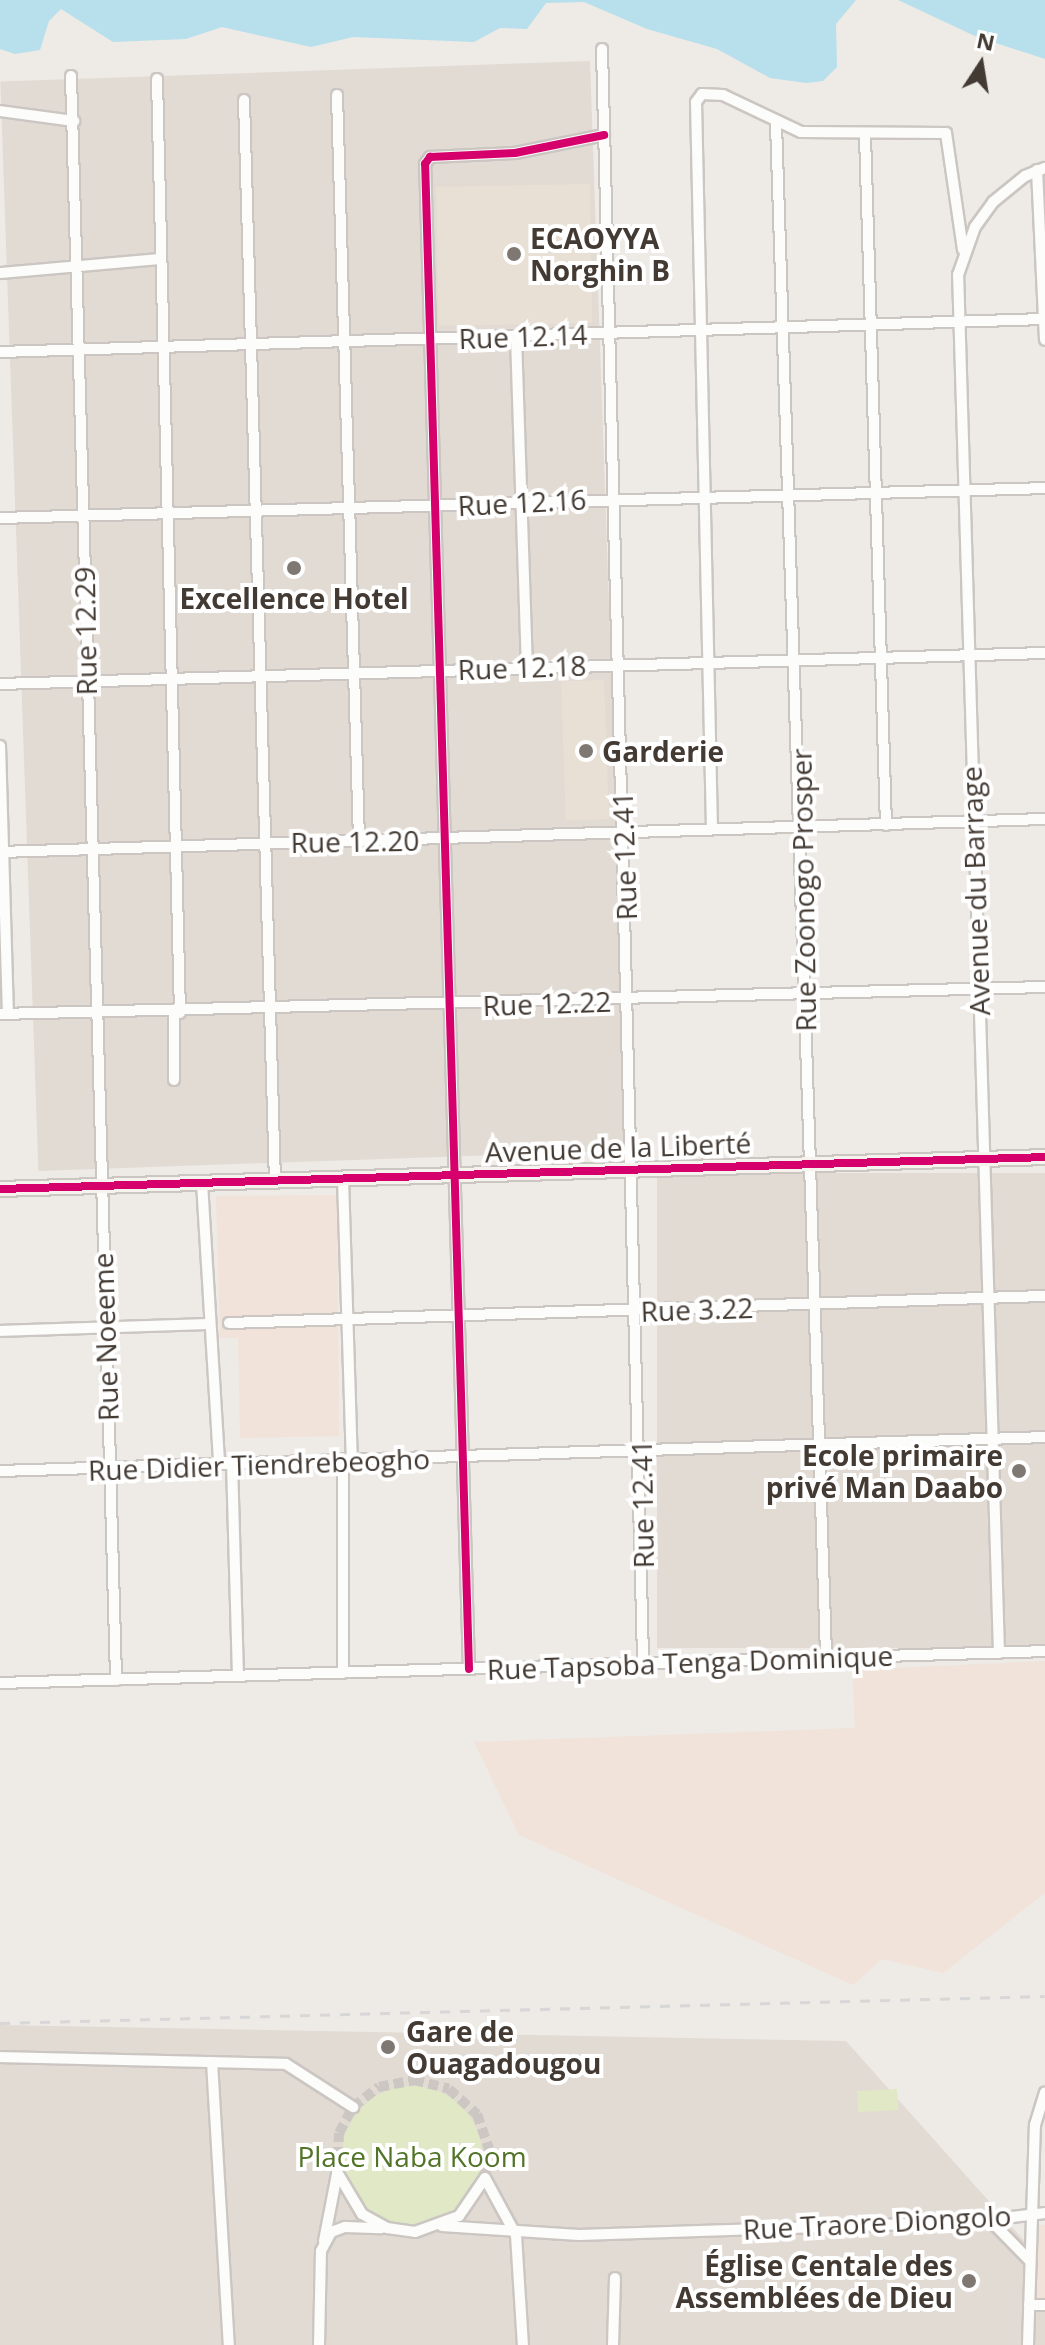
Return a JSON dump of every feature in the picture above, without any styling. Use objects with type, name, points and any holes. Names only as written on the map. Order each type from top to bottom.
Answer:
[{"type":"main road","name":"Avenue de la Liberté","points":[[0,1189],[1045,1157]]},
{"type":"street","name":"Rue 12.41","points":[[602,49],[622,832],[635,1170],[642,1451],[643,1662]]},
{"type":"street","name":"Rue 12.29","points":[[71,76],[99,1185]]},
{"type":"street","points":[[157,79],[161,346],[176,847],[177,1013],[174,1080]]},
{"type":"street","points":[[712,829],[698,330],[696,102],[702,94],[723,95],[769,112],[776,123],[801,132],[865,135],[940,131],[950,137],[963,252]]},
{"type":"street","points":[[337,95],[359,841]]},
{"type":"street","points":[[244,100],[273,1012],[275,1180]]},
{"type":"street","points":[[0,111],[74,121]]},
{"type":"street","name":"Rue Zoonogo Prosper","points":[[776,123],[798,660],[804,995],[812,1162],[813,1305],[826,1657]]},
{"type":"street","points":[[469,1669],[446,839],[433,506],[426,160],[515,153],[604,135]]},
{"type":"street","points":[[865,135],[886,825]]},
{"type":"street","points":[[1041,169],[1045,340]]},
{"type":"street","name":"Avenue du Barrage","points":[[999,1653],[958,322],[963,252],[993,202],[1041,169]]},
{"type":"street","points":[[0,273],[160,259]]},
{"type":"street","name":"Rue 12.14","points":[[0,352],[1045,319]]},
{"type":"street","points":[[516,337],[527,668]]},
{"type":"street","name":"Rue 12.16","points":[[0,518],[349,510],[791,492],[1045,488]]},
{"type":"street","name":"Rue 12.18","points":[[0,684],[1045,653]]},
{"type":"street","points":[[0,746],[4,1014]]},
{"type":"street","name":"Rue 12.20","points":[[3,852],[1045,819]]},
{"type":"street","name":"Rue 12.22","points":[[4,1014],[273,1012],[1045,987]]},
{"type":"street","points":[[343,1179],[348,1320],[343,1673]]},
{"type":"street","points":[[202,1183],[219,1463]]},
{"type":"street","name":"Rue Noeeme","points":[[99,1185],[116,1680]]},
{"type":"street","name":"Rue 3.22","points":[[229,1323],[1045,1296]]},
{"type":"street","points":[[0,1331],[210,1324]]},
{"type":"street","name":"Rue Didier Tiendrebeogho","points":[[0,1471],[819,1447],[1045,1437]]},
{"type":"street","points":[[232,1462],[238,1676]]},
{"type":"street","name":"Rue Tapsoba Tenga Dominique","points":[[0,1683],[1045,1651]]},
{"type":"street","points":[[0,2057],[286,2064],[353,2107]]},
{"type":"street","points":[[212,2062],[229,2345]]},
{"type":"street","points":[[1028,2345],[1036,2110],[1045,2093]]},
{"type":"street","points":[[319,2345],[321,2251],[337,2172],[355,2207],[387,2228]]},
{"type":"street","points":[[321,2251],[331,2232],[345,2227],[415,2232],[442,2226],[472,2203],[485,2178],[516,2235],[523,2345]]},
{"type":"street","name":"Rue Traore Diongolo","points":[[442,2226],[516,2235],[579,2235],[990,2220],[1045,2213]]},
{"type":"street","points":[[990,2220],[1031,2262]]},
{"type":"street","points":[[613,2345],[615,2278]]},
{"type":"street","points":[[1029,2305],[1045,2305]]},
{"type":"shaded area","points":[[590,61],[628,1150],[38,1171],[0,82]]},
{"type":"shaded area","name":"ECAOYYA Norghin B","points":[[590,184],[592,323],[438,326],[436,187]]},
{"type":"shaded area","name":"Garderie","points":[[604,680],[609,819],[566,820],[561,682]]},
{"type":"shaded area","points":[[657,1173],[1045,1173],[1045,1648],[657,1648]]},
{"type":"shaded area","points":[[337,1195],[339,1436],[240,1438],[238,1338],[220,1338],[216,1196]]},
{"type":"shaded area","points":[[1045,1661],[1045,1893],[943,1973],[882,1959],[853,1985],[519,1835],[474,1742],[855,1728],[852,1670]]},
{"type":"shaded area","points":[[0,2025],[846,2041],[1045,2264],[1045,2345],[0,2345]]},
{"type":"shaded area","points":[[1039,2225],[1045,2225],[1045,2300],[1036,2300]]},
{"type":"green space","name":"Place Naba Koom","points":[[412,2086],[439,2091],[462,2106],[477,2129],[482,2156],[477,2183],[462,2206],[439,2221],[412,2226],[385,2221],[362,2206],[347,2183],[342,2156],[347,2129],[362,2106],[385,2091]]},
{"type":"green space","points":[[897,2089],[898,2110],[858,2112],[857,2091]]},
{"type":"water","points":[[0,0],[856,0],[836,24],[837,67],[823,81],[806,83],[770,78],[717,49],[647,29],[584,2],[546,3],[527,29],[500,28],[474,42],[353,37],[311,47],[222,27],[186,39],[113,42],[61,9],[49,21],[40,50],[15,54],[0,49]]},
{"type":"water","points":[[898,0],[1045,0],[1045,59],[977,37]]},
{"type":"tunnel","points":[[337,2172],[339,2133],[353,2107],[379,2087],[414,2080],[449,2089],[477,2114],[489,2149],[485,2178]]},
{"type":"railway","points":[[0,2023],[1045,1996]]},
{"type":"cycle path","points":[[469,1669],[425,164],[430,157],[515,153],[604,135]]},
{"type":"cycle path","points":[[0,1189],[1045,1157]]},
{"type":"place","name":"ECAOYYA Norghin B","points":[[514,254]]},
{"type":"place","name":"Excellence Hotel","points":[[294,568]]},
{"type":"place","name":"Garderie","points":[[586,751]]},
{"type":"place","name":"Ecole primaire privé Man Daabo","points":[[1019,1471]]},
{"type":"place","name":"Gare de Ouagadougou","points":[[388,2047]]},
{"type":"place","name":"Église Centale des Assemblées de Dieu","points":[[969,2281]]}]
